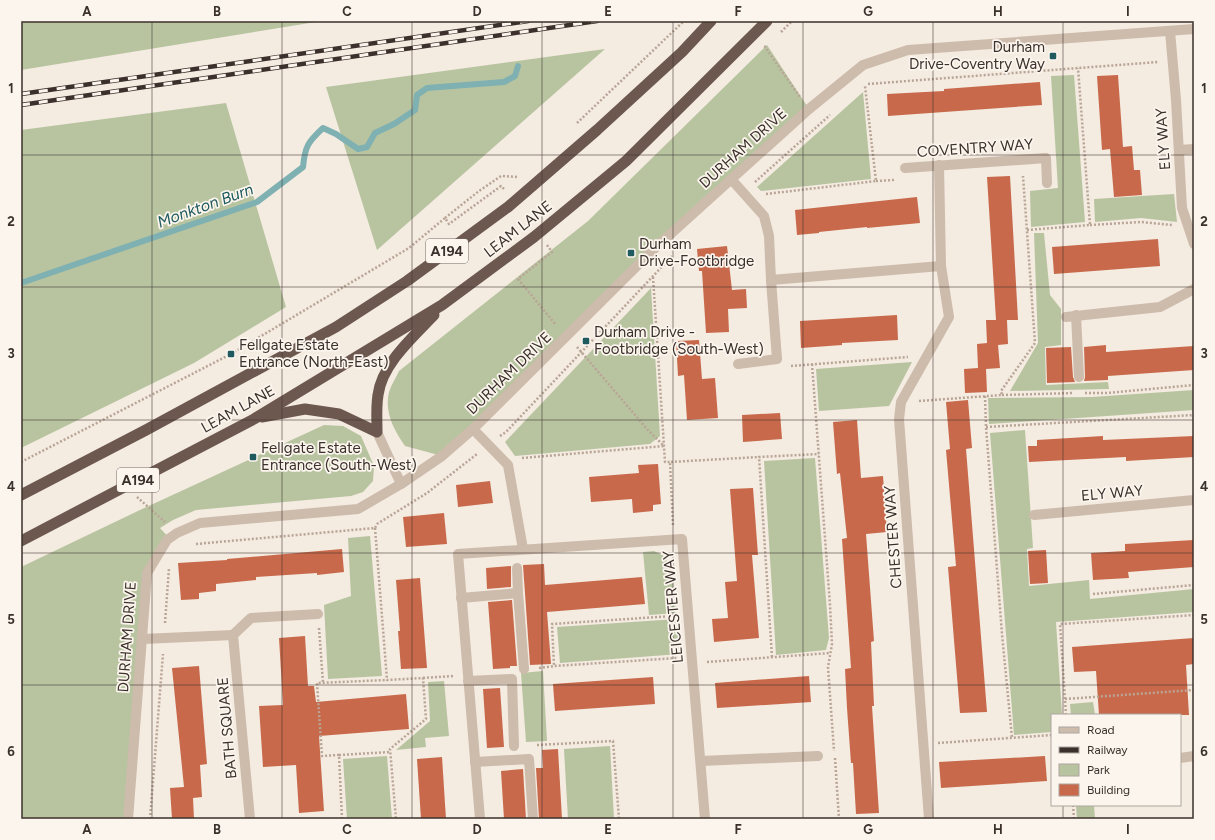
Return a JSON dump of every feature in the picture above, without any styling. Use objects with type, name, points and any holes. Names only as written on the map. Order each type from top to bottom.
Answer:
[{"type":"highway","name":"LEAM LANE","points":[[21,495],[146,430],[336,327],[407,281],[508,207],[603,125],[682,52],[711,21]]},
{"type":"highway","name":"LEAM LANE","points":[[21,541],[254,419],[442,305],[534,237],[626,162],[767,21]]},
{"type":"highway","name":"A194","points":[[254,419],[306,409],[339,414],[376,432],[378,395],[382,378],[392,361],[442,305]]},
{"type":"street","name":"DURHAM DRIVE","points":[[128,819],[147,573],[167,540],[177,533],[200,523],[358,510],[401,484],[442,456],[473,429],[655,248],[808,109],[863,65],[908,50],[1194,29]]},
{"type":"street","name":"ELY WAY","points":[[1170,30],[1182,208],[1194,244]]},
{"type":"street","points":[[1179,150],[1194,149]]},
{"type":"street","name":"COVENTRY WAY","points":[[904,168],[1046,158],[1047,183]]},
{"type":"street","name":"CHESTER WAY","points":[[929,819],[899,419],[901,402],[949,317],[942,266],[939,165]]},
{"type":"street","points":[[731,179],[764,216],[769,236],[777,359],[738,364]]},
{"type":"street","points":[[771,280],[942,266]]},
{"type":"street","points":[[1079,377],[1071,316],[1160,307],[1194,289]]},
{"type":"street","points":[[473,429],[508,465],[522,549]]},
{"type":"street","points":[[376,432],[401,484]]},
{"type":"street","name":"ELY WAY","points":[[1034,515],[1194,500]]},
{"type":"street","name":"LEICESTER WAY","points":[[480,819],[458,554],[682,539],[705,819]]},
{"type":"street","points":[[517,568],[524,669]]},
{"type":"street","points":[[461,598],[518,593]]},
{"type":"street","points":[[142,639],[233,635],[251,618],[318,614]]},
{"type":"street","name":"BATH SQUARE","points":[[233,635],[250,819]]},
{"type":"street","points":[[468,678],[512,679],[514,746]]},
{"type":"street","points":[[701,761],[818,756]]},
{"type":"street","points":[[1181,758],[1194,756]]},
{"type":"street","points":[[475,762],[529,759],[533,819]]},
{"type":"path","points":[[573,127],[684,21]]},
{"type":"path","points":[[777,35],[792,21]]},
{"type":"path","points":[[767,45],[765,47],[808,109]]},
{"type":"path","points":[[860,89],[868,83],[1160,62],[1173,63]]},
{"type":"path","points":[[1078,68],[1090,225]]},
{"type":"path","points":[[752,201],[759,195],[876,181],[865,86]]},
{"type":"path","points":[[744,192],[832,112]]},
{"type":"path","points":[[1002,394],[1002,391],[1035,343],[1022,172]]},
{"type":"path","points":[[21,462],[231,354],[409,248],[479,191],[502,176],[516,178],[522,173]]},
{"type":"path","points":[[445,218],[449,224],[501,186],[505,192]]},
{"type":"path","points":[[1027,230],[1141,222],[1188,227]]},
{"type":"path","points":[[543,240],[552,252],[518,278],[557,326],[582,352],[647,429],[664,446]]},
{"type":"path","points":[[387,680],[375,528],[377,524],[427,493],[506,432],[673,255]]},
{"type":"path","points":[[653,276],[665,462],[819,454]]},
{"type":"path","points":[[777,359],[785,366],[915,357],[923,361]]},
{"type":"path","points":[[812,364],[830,605],[832,644],[828,667],[839,819]]},
{"type":"path","points":[[901,402],[1002,394],[1107,393],[1194,385]]},
{"type":"path","points":[[984,396],[1002,634],[1012,738]]},
{"type":"path","points":[[986,427],[1194,415]]},
{"type":"path","points":[[508,465],[516,458],[664,446]]},
{"type":"path","points":[[759,457],[772,657]]},
{"type":"path","points":[[670,462],[673,539]]},
{"type":"path","points":[[125,486],[177,533]]},
{"type":"path","points":[[193,544],[375,528]]},
{"type":"path","points":[[150,819],[169,565]]},
{"type":"path","points":[[1092,594],[1194,585]]},
{"type":"path","points":[[318,614],[324,683]]},
{"type":"path","points":[[688,614],[552,624],[554,666],[772,657],[830,653]]},
{"type":"path","points":[[1066,714],[1060,624],[1194,615]]},
{"type":"path","points":[[396,819],[390,749],[426,719],[423,678]]},
{"type":"path","points":[[390,752],[322,756],[316,683],[423,678],[468,678]]},
{"type":"path","points":[[1065,699],[1194,690]]},
{"type":"path","points":[[923,744],[1051,735]]},
{"type":"path","points":[[514,746],[613,741],[619,819]]},
{"type":"path","points":[[339,755],[342,819]]},
{"type":"path","points":[[1073,806],[1074,819]]},
{"type":"green space","points":[[21,21],[322,21],[21,70]]},
{"type":"green space","points":[[767,45],[809,109],[442,456],[405,446],[397,434],[389,414],[388,407],[389,392],[399,371],[588,221]]},
{"type":"green space","points":[[605,49],[377,250],[326,87]]},
{"type":"green space","points":[[1074,75],[1085,222],[1031,227],[1030,191],[1058,188],[1051,76]]},
{"type":"green space","points":[[863,92],[871,179],[761,191],[757,187]]},
{"type":"green space","points":[[226,103],[286,307],[194,363],[21,448],[21,130]]},
{"type":"green space","points":[[1174,194],[1177,222],[1141,218],[1095,222],[1094,199]]},
{"type":"green space","points":[[1034,233],[1044,233],[1050,295],[1061,309],[1061,345],[1045,347],[1046,385],[1108,382],[1109,389],[1010,391],[1038,343]]},
{"type":"green space","points":[[651,288],[660,436],[650,444],[515,456],[505,442]]},
{"type":"green space","points":[[912,362],[889,406],[819,411],[816,369]]},
{"type":"green space","points":[[1194,390],[1194,410],[989,424],[988,398],[1092,397]]},
{"type":"green space","points":[[324,425],[343,426],[361,436],[374,466],[373,481],[363,492],[351,496],[196,510],[173,520],[160,528],[170,539],[147,573],[128,819],[21,819],[21,567]]},
{"type":"green space","points":[[1025,430],[1033,548],[1027,549],[1029,586],[1089,580],[1090,599],[1194,589],[1194,612],[1056,622],[1062,714],[1051,714],[1051,732],[1014,735],[990,433]]},
{"type":"green space","points":[[815,458],[829,638],[826,650],[776,655],[764,461]]},
{"type":"green space","points":[[370,536],[382,676],[328,679],[324,605],[351,596],[348,538]]},
{"type":"green space","points":[[654,551],[664,556],[672,570],[676,613],[649,615],[643,552]]},
{"type":"green space","points":[[677,619],[680,654],[560,663],[557,627]]},
{"type":"green space","points":[[543,671],[547,741],[526,742],[521,673]]},
{"type":"green space","points":[[444,681],[449,736],[425,738],[426,747],[396,750],[430,721],[428,682]]},
{"type":"green space","points":[[1093,702],[1095,714],[1071,714],[1070,704]]},
{"type":"green space","points":[[610,746],[614,819],[568,819],[564,749]]},
{"type":"green space","points":[[387,756],[392,819],[347,819],[343,759]]},
{"type":"green space","points":[[1076,806],[1094,806],[1095,819],[1077,819]]},
{"type":"building","points":[[1118,75],[1123,147],[1132,146],[1134,170],[1140,170],[1142,195],[1114,197],[1110,149],[1102,150],[1097,76]]},
{"type":"building","points":[[1040,82],[1042,105],[888,116],[887,94],[944,91],[944,89]]},
{"type":"building","points":[[1010,176],[1018,320],[1007,320],[1008,344],[998,345],[1000,368],[986,369],[987,392],[965,393],[964,369],[978,368],[977,344],[987,343],[986,320],[996,320],[987,177]]},
{"type":"building","points":[[917,197],[920,223],[797,235],[795,210]]},
{"type":"building","points":[[1158,239],[1160,266],[1054,274],[1052,247]]},
{"type":"building","points":[[727,246],[732,290],[746,289],[747,308],[728,309],[729,332],[706,333],[702,271],[699,271],[697,249]]},
{"type":"building","points":[[897,315],[898,340],[842,343],[842,345],[801,348],[800,321]]},
{"type":"building","points":[[699,340],[702,379],[715,378],[718,418],[687,420],[684,375],[678,376],[676,341]]},
{"type":"building","points":[[1106,345],[1106,352],[1194,346],[1194,370],[1108,376],[1108,380],[1084,381],[1084,347]]},
{"type":"building","points":[[1071,347],[1073,377],[1075,382],[1047,383],[1046,348]]},
{"type":"building","points":[[968,400],[972,448],[966,449],[987,712],[960,713],[948,567],[956,566],[946,450],[950,449],[946,402]]},
{"type":"building","points":[[780,413],[782,439],[743,442],[742,415]]},
{"type":"building","points":[[857,420],[861,478],[883,476],[887,532],[866,534],[874,641],[871,642],[874,706],[872,706],[879,813],[856,814],[845,669],[851,668],[842,539],[847,538],[840,473],[837,474],[833,422]]},
{"type":"building","points":[[1103,436],[1103,440],[1194,436],[1194,457],[1126,461],[1126,457],[1029,462],[1028,446],[1037,446],[1037,440]]},
{"type":"building","points":[[658,464],[661,504],[653,505],[653,511],[633,513],[632,499],[591,502],[589,477],[639,473],[638,465]]},
{"type":"building","points":[[490,481],[493,503],[458,507],[456,485]]},
{"type":"building","points":[[753,488],[758,555],[752,555],[759,638],[714,642],[712,619],[728,618],[725,582],[737,581],[730,489]]},
{"type":"building","points":[[444,513],[447,544],[406,547],[403,517]]},
{"type":"building","points":[[1194,540],[1194,567],[1128,572],[1129,578],[1093,580],[1091,553],[1125,551],[1125,544]]},
{"type":"building","points":[[342,549],[344,572],[317,575],[317,573],[256,577],[256,580],[216,584],[216,591],[199,593],[199,599],[181,600],[178,563]]},
{"type":"building","points":[[1046,550],[1048,583],[1030,584],[1028,551]]},
{"type":"building","points":[[544,564],[545,585],[642,577],[645,604],[547,612],[551,664],[530,665],[523,565]]},
{"type":"building","points":[[511,566],[511,587],[487,589],[486,568]]},
{"type":"building","points":[[420,578],[427,668],[401,669],[396,580]]},
{"type":"building","points":[[512,600],[517,666],[493,669],[488,602]]},
{"type":"building","points":[[305,636],[308,686],[314,686],[316,702],[406,694],[409,729],[319,736],[324,811],[299,813],[296,765],[263,767],[259,706],[283,705],[279,638]]},
{"type":"building","points":[[1194,638],[1194,664],[1186,665],[1189,715],[1099,714],[1096,671],[1074,672],[1072,647]]},
{"type":"building","points":[[199,666],[207,764],[200,765],[202,797],[193,798],[194,819],[172,819],[170,788],[184,787],[172,668]]},
{"type":"building","points":[[809,676],[811,702],[717,708],[715,683]]},
{"type":"building","points":[[653,677],[655,704],[555,711],[553,684]]},
{"type":"building","points":[[500,688],[504,747],[487,748],[483,689]]},
{"type":"building","points":[[558,749],[562,819],[539,819],[536,768],[543,768],[542,750]]},
{"type":"building","points":[[1045,756],[1047,781],[941,788],[939,762]]},
{"type":"building","points":[[442,757],[446,819],[421,819],[417,759]]},
{"type":"building","points":[[523,769],[526,819],[504,819],[501,771]]},
{"type":"waterway","name":"Monkton Burn","points":[[21,283],[257,202],[303,167],[308,145],[323,128],[336,134],[358,149],[367,147],[375,133],[394,124],[415,110],[417,95],[427,88],[504,82],[515,76],[518,66]]},
{"type":"railway","points":[[21,94],[528,21]]},
{"type":"railway","points":[[21,105],[597,21]]},
{"type":"place","name":"Durham Drive-Coventry Way","points":[[1053,56]]},
{"type":"place","name":"Durham Drive-Footbridge","points":[[631,253]]},
{"type":"place","name":"Durham Drive - Footbridge (South-West)","points":[[586,341]]},
{"type":"place","name":"Fellgate Estate Entrance (North-East)","points":[[231,354]]},
{"type":"place","name":"Fellgate Estate Entrance (South-West)","points":[[253,457]]}]
